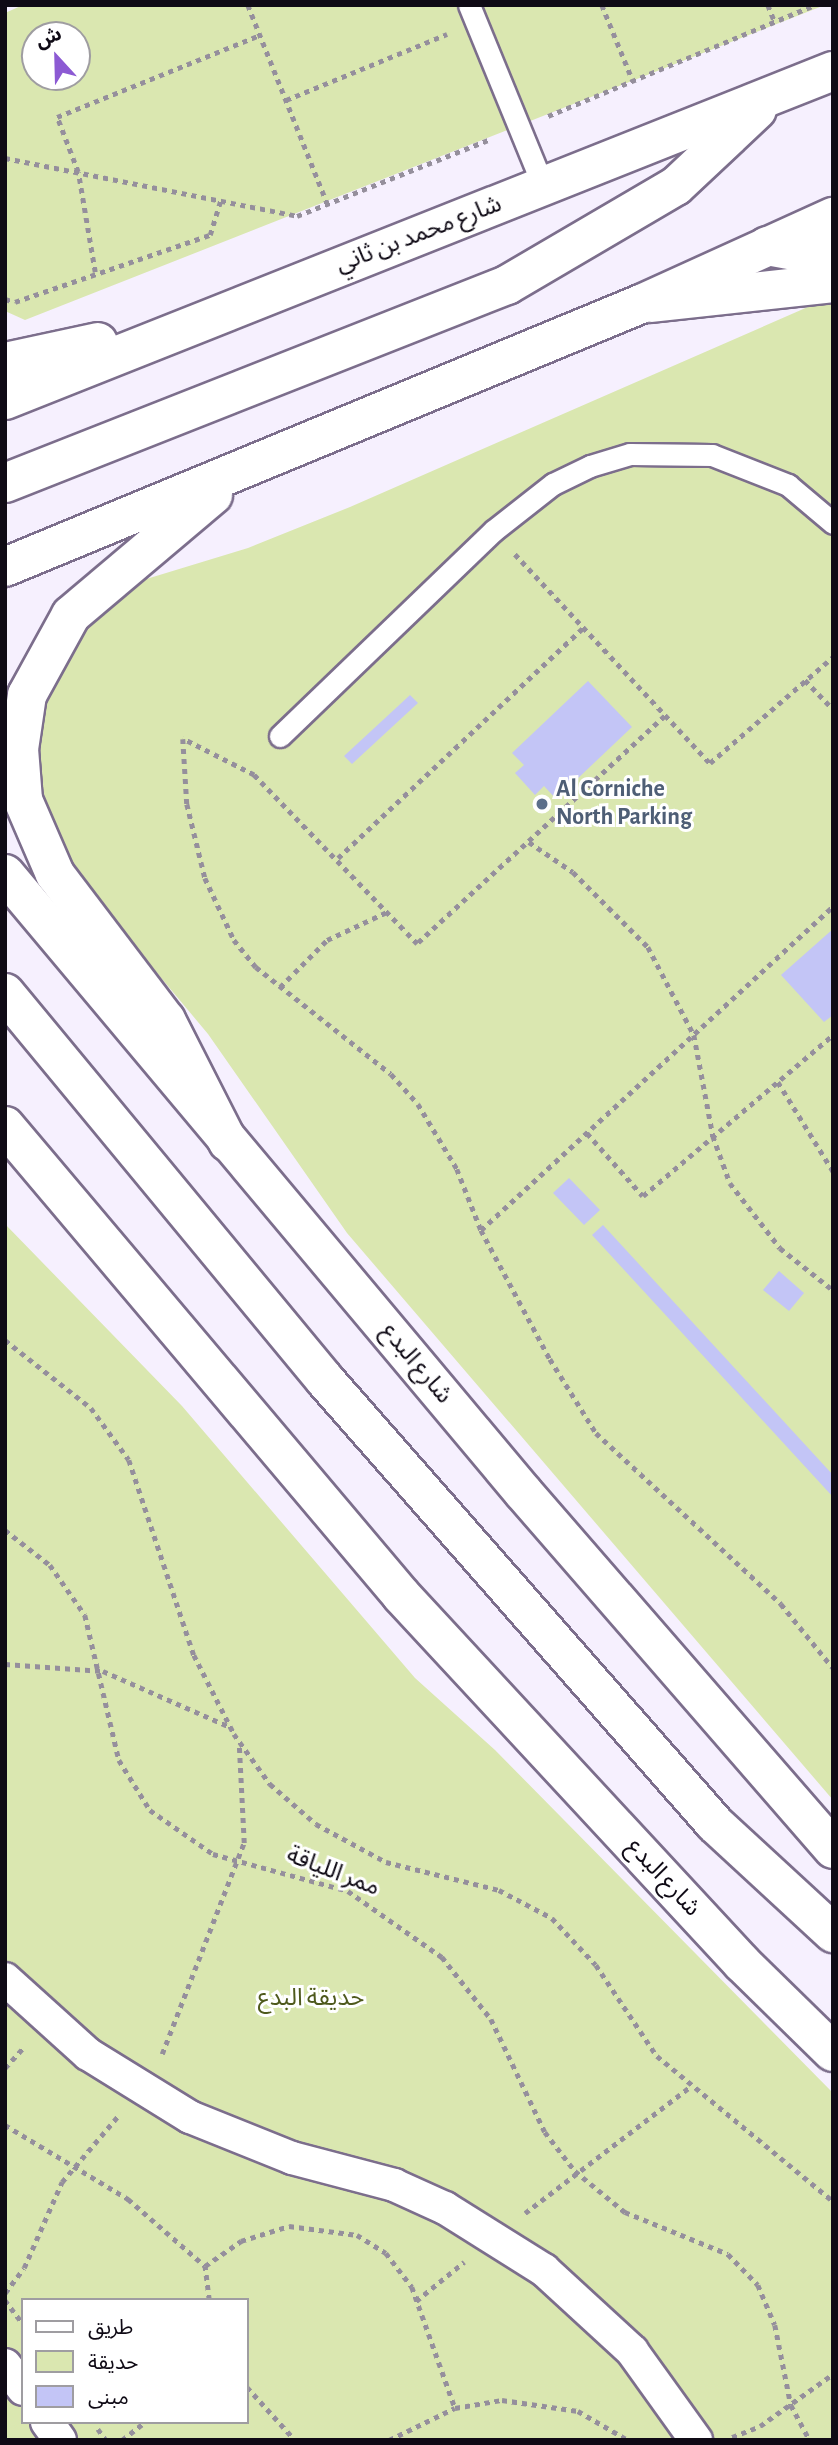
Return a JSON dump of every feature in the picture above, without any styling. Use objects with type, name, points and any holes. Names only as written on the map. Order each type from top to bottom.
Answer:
[{"type":"main road","name":"شارع محمد بن ثاني","points":[[5,400],[172,328],[544,188],[833,71]]},
{"type":"main road","points":[[5,483],[507,285],[676,187],[768,98]]},
{"type":"main road","points":[[5,567],[641,304],[833,217]]},
{"type":"main road","points":[[767,246],[833,258]]},
{"type":"main road","points":[[641,304],[833,283]]},
{"type":"main road","points":[[5,362],[172,328]]},
{"type":"main road","points":[[228,1142],[166,1020],[55,874],[23,800],[19,750],[27,695],[45,653],[71,615],[246,468]]},
{"type":"main road","name":"شارع البدع","points":[[5,874],[228,1142],[833,1849]]},
{"type":"main road","points":[[5,993],[325,1380],[715,1824],[833,1933]]},
{"type":"main road","name":"شارع البدع","points":[[5,1126],[401,1595],[741,1963],[833,2052]]},
{"type":"street","points":[[5,1979],[88,2054],[141,2090],[240,2140],[394,2186],[495,2237],[590,2308],[632,2351],[696,2440]]},
{"type":"street","points":[[5,2365],[21,2386]]},
{"type":"street","points":[[48,2424],[60,2440]]},
{"type":"lane","points":[[475,11],[544,188]]},
{"type":"lane","points":[[280,736],[493,531],[553,484],[590,466],[671,451],[752,467],[788,485],[833,523]]},
{"type":"path","points":[[248,5],[327,204]]},
{"type":"path","points":[[602,5],[633,81]]},
{"type":"path","points":[[768,5],[775,22]]},
{"type":"path","points":[[5,158],[297,216],[519,128],[815,5]]},
{"type":"path","points":[[286,100],[475,11]]},
{"type":"path","points":[[95,272],[78,172],[57,117],[260,35]]},
{"type":"path","points":[[5,299],[15,302],[95,272],[210,235],[221,200]]},
{"type":"path","points":[[493,531],[710,763],[833,657]]},
{"type":"path","points":[[338,858],[583,628]]},
{"type":"path","points":[[805,680],[833,709]]},
{"type":"path","points":[[665,716],[417,944],[338,858],[254,775],[183,739],[194,839],[217,910],[234,940],[280,988],[391,1074],[418,1104],[457,1169],[481,1230],[596,1433],[780,1604],[833,1668]]},
{"type":"path","points":[[529,842],[573,872],[648,947],[694,1035],[713,1136],[730,1183],[753,1217],[833,1290]]},
{"type":"path","points":[[481,1230],[833,906]]},
{"type":"path","points":[[280,988],[327,940],[387,912]]},
{"type":"path","points":[[587,1133],[643,1196],[833,1035]]},
{"type":"path","points":[[778,1082],[833,1171]]},
{"type":"path","points":[[5,1340],[91,1408],[129,1460],[179,1616],[231,1728],[239,1742],[292,1805],[347,1844],[396,1866],[499,1890],[552,1918],[596,1965],[649,2046],[691,2086],[803,2170],[833,2201]]},
{"type":"path","name":"ممر اللياقة","points":[[5,1530],[69,1589],[103,1671],[111,1733],[133,1786],[180,1835],[238,1862],[348,1891],[442,1957],[492,2019],[545,2132],[575,2171],[625,2212],[709,2244],[745,2268],[769,2304],[791,2405],[810,2440]]},
{"type":"path","points":[[5,1664],[103,1671],[231,1728]]},
{"type":"path","points":[[5,2293],[75,2166],[141,2090],[160,2057],[238,1862],[246,1824],[239,1742]]},
{"type":"path","points":[[416,2301],[575,2171],[691,2086]]},
{"type":"path","points":[[5,2124],[128,2199],[205,2266],[209,2298]]},
{"type":"path","points":[[205,2266],[220,2252],[265,2231],[340,2229],[386,2253],[416,2301],[455,2408]]},
{"type":"path","points":[[5,2300],[21,2322]]},
{"type":"path","points":[[724,2440],[791,2405],[833,2374]]},
{"type":"path","points":[[248,2388],[295,2440]]},
{"type":"path","points":[[389,2440],[455,2408],[502,2400],[550,2403],[628,2440]]},
{"type":"path","points":[[122,2440],[142,2424]]},
{"type":"green space","points":[[23,5],[825,5],[25,320],[5,311],[5,13]]},
{"type":"green space","points":[[833,296],[833,1800],[347,1233],[208,1034],[86,888],[59,846],[36,775],[42,701],[74,632],[130,584],[248,548],[350,507]]},
{"type":"green space","name":"حديقة البدع","points":[[5,1224],[182,1406],[415,1678],[495,1750],[833,2093],[833,2440],[5,2440]]},
{"type":"building","points":[[588,681],[632,727],[556,799],[544,786],[535,795],[515,773],[524,765],[512,753]]},
{"type":"building","points":[[410,695],[418,703],[352,764],[344,756]]},
{"type":"building","points":[[833,929],[833,1015],[824,1022],[781,975]]},
{"type":"building","points":[[569,1178],[600,1210],[584,1225],[553,1193]]},
{"type":"building","points":[[603,1225],[833,1475],[833,1497],[592,1235]]},
{"type":"building","points":[[779,1271],[804,1293],[789,1311],[763,1290]]},
{"type":"place","name":"Al Corniche North Parking","points":[[542,804]]}]
